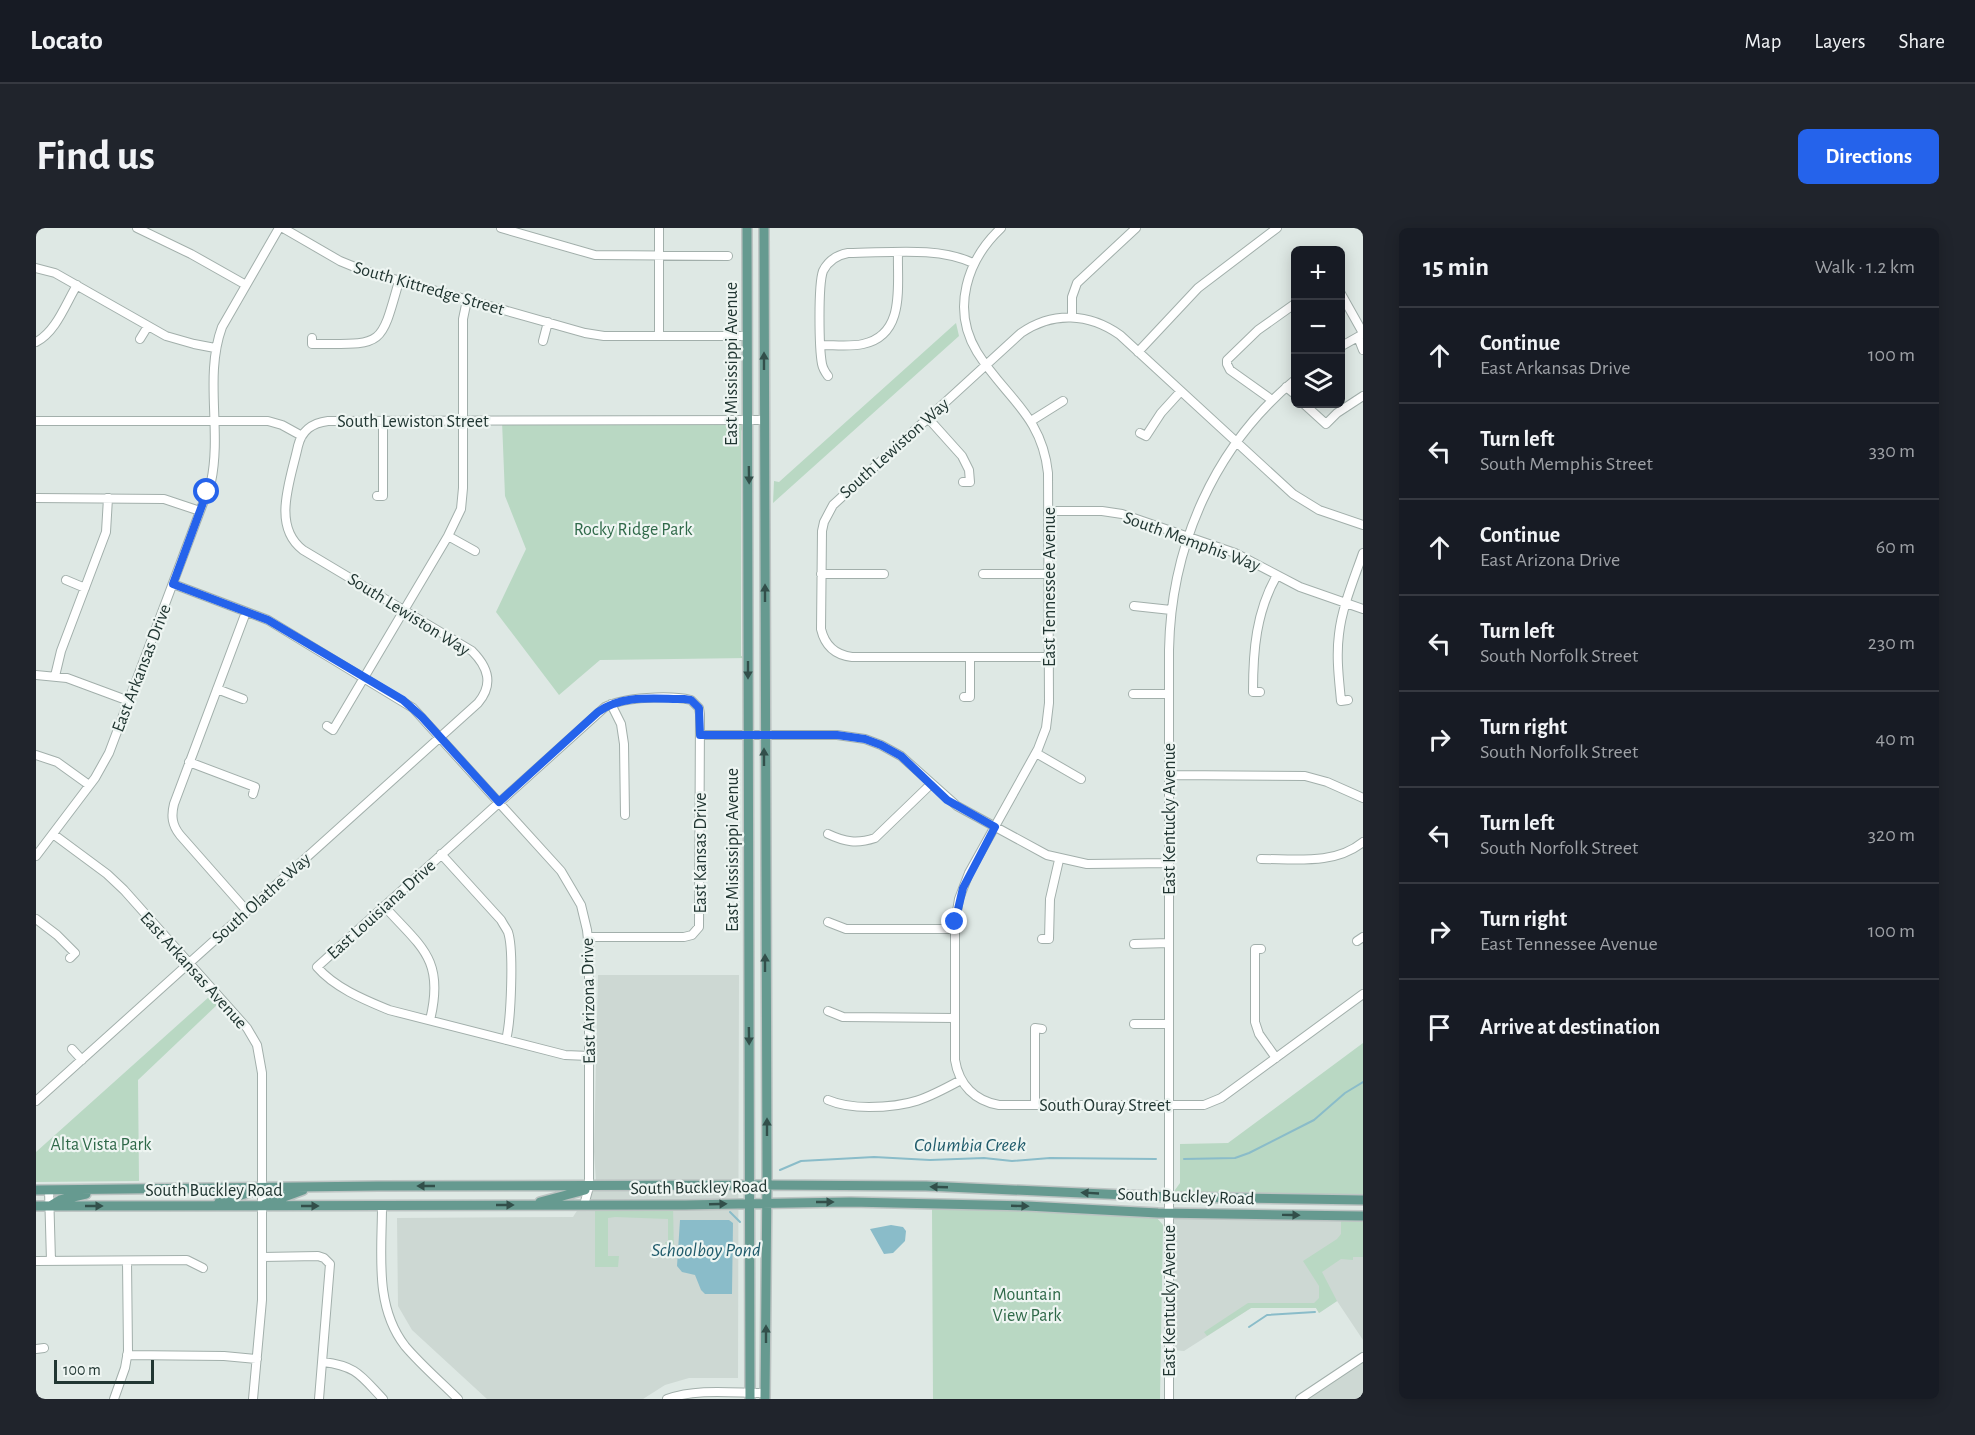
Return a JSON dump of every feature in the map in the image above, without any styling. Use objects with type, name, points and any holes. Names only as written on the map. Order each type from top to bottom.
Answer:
[{"type":"main road","name":"East Mississippi Avenue","points":[[747,228],[750,1396]]},
{"type":"main road","name":"East Mississippi Avenue","points":[[764,228],[767,1185],[765,1396]]},
{"type":"main road","name":"South Buckley Road","points":[[36,1190],[767,1185],[962,1187],[1170,1197],[1363,1200]]},
{"type":"main road","points":[[262,1206],[314,1187]]},
{"type":"main road","points":[[527,1205],[580,1192],[589,1187]]},
{"type":"main road","points":[[205,1206],[262,1188]]},
{"type":"main road","points":[[50,1206],[60,1200],[103,1190]]},
{"type":"main road","name":"South Buckley Road","points":[[36,1206],[920,1202],[1170,1213],[1363,1216]]},
{"type":"street","points":[[137,228],[191,254],[246,285]]},
{"type":"street","name":"East Arkansas Drive","points":[[36,856],[89,785],[109,753],[213,471],[215,348],[222,327],[281,228]]},
{"type":"street","name":"South Kittredge Street","points":[[281,228],[349,266],[604,336],[747,336]]},
{"type":"street","points":[[501,228],[589,254],[728,256]]},
{"type":"street","points":[[659,228],[659,336]]},
{"type":"street","name":"East Tennessee Avenue","points":[[961,1080],[955,1060],[956,911],[963,888],[1036,753],[1048,717],[1047,462],[1041,440],[1031,421],[972,344],[964,315],[965,290],[973,262],[1001,228]]},
{"type":"street","points":[[1136,228],[1077,283],[1072,297],[1072,317],[1102,324],[1120,335],[1281,484],[1306,502],[1363,525]]},
{"type":"street","points":[[1138,352],[1198,288],[1277,228]]},
{"type":"street","points":[[828,376],[823,365],[821,345],[821,279],[830,262],[848,253],[898,253],[950,254],[973,262]]},
{"type":"street","points":[[821,345],[864,344],[880,337],[889,327],[897,306],[898,253]]},
{"type":"street","points":[[36,268],[55,273],[148,326],[178,340],[215,348]]},
{"type":"street","points":[[312,338],[312,344],[364,344],[379,340],[388,322],[399,280]]},
{"type":"street","points":[[39,343],[51,329],[77,285]]},
{"type":"street","points":[[327,726],[333,729],[456,521],[462,501],[463,319],[467,300]]},
{"type":"street","points":[[1345,300],[1361,335],[1363,350]]},
{"type":"street","points":[[1272,400],[1230,370],[1227,360],[1258,330],[1291,307]]},
{"type":"street","name":"South Lewiston Way","points":[[970,657],[852,657],[844,656],[831,649],[825,642],[821,629],[824,522],[833,505],[927,417],[1028,328],[1047,320],[1072,317]]},
{"type":"street","points":[[543,341],[548,322]]},
{"type":"street","points":[[140,339],[148,326]]},
{"type":"street","points":[[1345,345],[1361,335]]},
{"type":"street","name":"East Kentucky Avenue","points":[[1169,1399],[1170,775],[1168,694],[1171,610],[1187,536],[1207,489],[1236,442],[1272,400],[1291,383]]},
{"type":"street","points":[[1286,387],[1291,391]]},
{"type":"street","points":[[1140,433],[1146,436],[1161,413],[1181,391]]},
{"type":"street","points":[[1345,408],[1363,396]]},
{"type":"street","points":[[1031,421],[1063,401]]},
{"type":"street","points":[[1308,408],[1326,424],[1345,408]]},
{"type":"street","points":[[927,417],[965,462],[970,482],[963,482]]},
{"type":"street","name":"South Lewiston Street","points":[[302,436],[308,429],[320,422],[764,420]]},
{"type":"street","points":[[36,421],[273,422],[302,436]]},
{"type":"street","points":[[376,496],[383,496],[383,421]]},
{"type":"street","name":"South Lewiston Way","points":[[302,436],[285,510],[285,534],[303,550],[472,651],[487,670],[488,683],[483,696],[441,737]]},
{"type":"street","points":[[36,498],[164,499],[200,511]]},
{"type":"street","points":[[55,676],[61,651],[107,527],[108,498]]},
{"type":"street","name":"South Memphis Way","points":[[1048,511],[1112,512],[1235,553],[1300,587],[1363,609]]},
{"type":"street","points":[[448,536],[475,551]]},
{"type":"street","points":[[1348,700],[1341,701],[1338,651],[1340,627],[1363,553]]},
{"type":"street","points":[[821,574],[884,574]]},
{"type":"street","points":[[982,574],[1049,574]]},
{"type":"street","points":[[1260,692],[1253,692],[1256,631],[1266,598],[1277,575]]},
{"type":"street","points":[[66,580],[85,588]]},
{"type":"street","name":"East Arizona Drive","points":[[173,584],[276,625],[413,708],[457,754],[569,882],[581,905],[588,937],[589,1187],[584,1205]]},
{"type":"street","points":[[1134,606],[1171,610]]},
{"type":"street","points":[[246,612],[172,812],[175,828],[248,910]]},
{"type":"street","points":[[964,697],[970,697],[970,657],[1049,657]]},
{"type":"street","points":[[36,675],[77,681],[129,700]]},
{"type":"street","points":[[217,689],[243,699]]},
{"type":"street","points":[[1133,694],[1168,694]]},
{"type":"street","points":[[625,815],[624,744],[621,724],[611,704],[634,699],[689,699],[699,708],[700,735],[837,735],[865,739],[881,745],[901,756],[957,806],[1034,849],[1059,860],[1087,864],[1169,863]]},
{"type":"street","name":"East Louisiana Drive","points":[[589,1056],[566,1055],[389,1010],[331,980],[317,967],[598,712],[611,704]]},
{"type":"street","name":"East Kansas Drive","points":[[588,937],[684,937],[692,935],[699,927],[700,735]]},
{"type":"street","name":"South Olathe Way","points":[[36,1101],[441,737]]},
{"type":"street","points":[[1036,753],[1081,779]]},
{"type":"street","points":[[36,755],[57,762],[89,785]]},
{"type":"street","points":[[189,762],[255,787],[252,794]]},
{"type":"street","points":[[1170,775],[1305,776],[1327,782],[1363,798]]},
{"type":"street","points":[[828,834],[843,842],[875,838],[931,784]]},
{"type":"street","name":"East Arkansas Avenue","points":[[53,834],[113,879],[247,1028],[257,1045],[262,1073],[262,1300],[252,1399]]},
{"type":"street","points":[[1262,859],[1328,858],[1346,853],[1363,842]]},
{"type":"street","points":[[441,854],[501,920],[508,932],[510,1020],[506,1040]]},
{"type":"street","points":[[1042,939],[1049,939],[1050,899],[1059,860]]},
{"type":"street","points":[[384,906],[424,950],[432,963],[434,1001],[430,1020]]},
{"type":"street","points":[[36,919],[75,953],[70,958]]},
{"type":"street","points":[[828,922],[846,929],[955,929]]},
{"type":"street","points":[[1134,944],[1169,943]]},
{"type":"street","points":[[1262,949],[1255,949],[1255,1022],[1259,1034],[1276,1058]]},
{"type":"street","name":"South Ouray Street","points":[[961,1080],[978,1097],[992,1104],[1196,1105],[1213,1102],[1363,994]]},
{"type":"street","points":[[828,1011],[843,1017],[955,1018]]},
{"type":"street","points":[[1134,1024],[1169,1024]]},
{"type":"street","points":[[1035,1105],[1035,1028],[1042,1029]]},
{"type":"street","points":[[72,1049],[82,1060]]},
{"type":"street","points":[[828,1100],[842,1106],[900,1106],[928,1098],[961,1080]]},
{"type":"street","name":"East Arizona Drive","points":[[589,1187],[595,1205]]},
{"type":"street","points":[[49,1190],[51,1261]]},
{"type":"street","points":[[382,1206],[384,1302],[392,1325],[406,1347],[458,1399]]},
{"type":"street","points":[[262,1257],[318,1256],[330,1264],[319,1399]]},
{"type":"street","points":[[36,1261],[187,1260],[203,1268]]},
{"type":"street","points":[[114,1399],[122,1380],[127,1355],[128,1261]]},
{"type":"street","points":[[127,1355],[224,1356],[257,1359]]},
{"type":"street","points":[[1300,1399],[1363,1357]]},
{"type":"street","points":[[323,1362],[348,1366],[383,1399]]},
{"type":"street","points":[[667,1399],[689,1393],[765,1396]]},
{"type":"shaded area","points":[[598,975],[739,975],[738,1378],[689,1378],[665,1385],[643,1399],[487,1399],[412,1330],[398,1306],[397,1218],[573,1217],[596,1181],[594,1152]]},
{"type":"shaded area","points":[[1170,1213],[1363,1216],[1363,1340],[1337,1301],[1319,1313],[1316,1308],[1251,1308],[1184,1351],[1170,1350]]},
{"type":"shaded area","points":[[1363,1357],[1363,1399],[1300,1399]]},
{"type":"green space","points":[[956,323],[959,336],[773,503],[774,481],[779,482]]},
{"type":"green space","name":"Rocky Ridge Park","points":[[747,420],[741,431],[741,656],[748,658],[600,660],[559,695],[496,612],[526,549],[505,496],[502,421]]},
{"type":"green space","name":"Alta Vista Park","points":[[210,996],[218,1004],[138,1080],[139,1181],[36,1182],[36,1152]]},
{"type":"green space","points":[[1363,1043],[1363,1199],[1170,1197],[1180,1183],[1180,1144],[1228,1143]]},
{"type":"green space","points":[[595,1205],[673,1205],[674,1255],[669,1255],[665,1242],[668,1242],[668,1219],[608,1218],[608,1256],[619,1256],[618,1267],[595,1267]]},
{"type":"green space","name":"Mountain View Park","points":[[932,1209],[995,1209],[1157,1218],[1163,1225],[1160,1399],[933,1399]]},
{"type":"green space","points":[[1341,1216],[1363,1216],[1363,1257],[1353,1257],[1353,1260],[1341,1259],[1322,1272],[1337,1301],[1319,1313],[1316,1308],[1251,1308],[1207,1336],[1204,1332],[1248,1303],[1314,1303],[1319,1298],[1319,1286],[1303,1261],[1337,1239],[1341,1234]]},
{"type":"water","name":"Schoolboy Pond","points":[[680,1220],[729,1220],[733,1223],[732,1294],[705,1294],[695,1275],[682,1272],[677,1266]]},
{"type":"water","points":[[891,1225],[903,1227],[906,1231],[905,1241],[893,1253],[884,1254],[870,1229]]},
{"type":"waterway","name":"Columbia Creek","points":[[1184,1159],[1235,1158],[1249,1153],[1314,1120],[1345,1093],[1363,1082]]},
{"type":"waterway","name":"Columbia Creek","points":[[780,1170],[801,1161],[874,1157],[930,1160],[984,1158],[1012,1161],[1050,1158],[1156,1159]]},
{"type":"waterway","name":"Columbia Creek","points":[[730,1212],[740,1222]]},
{"type":"waterway","points":[[1249,1327],[1267,1315],[1315,1312]]},
{"type":"route","points":[[207,492],[173,584],[268,620],[403,700],[422,717],[499,802],[598,712],[625,699],[691,700],[699,708],[700,735],[837,735],[865,739],[901,756],[947,800],[995,827],[969,873],[959,899],[955,922]]}]
